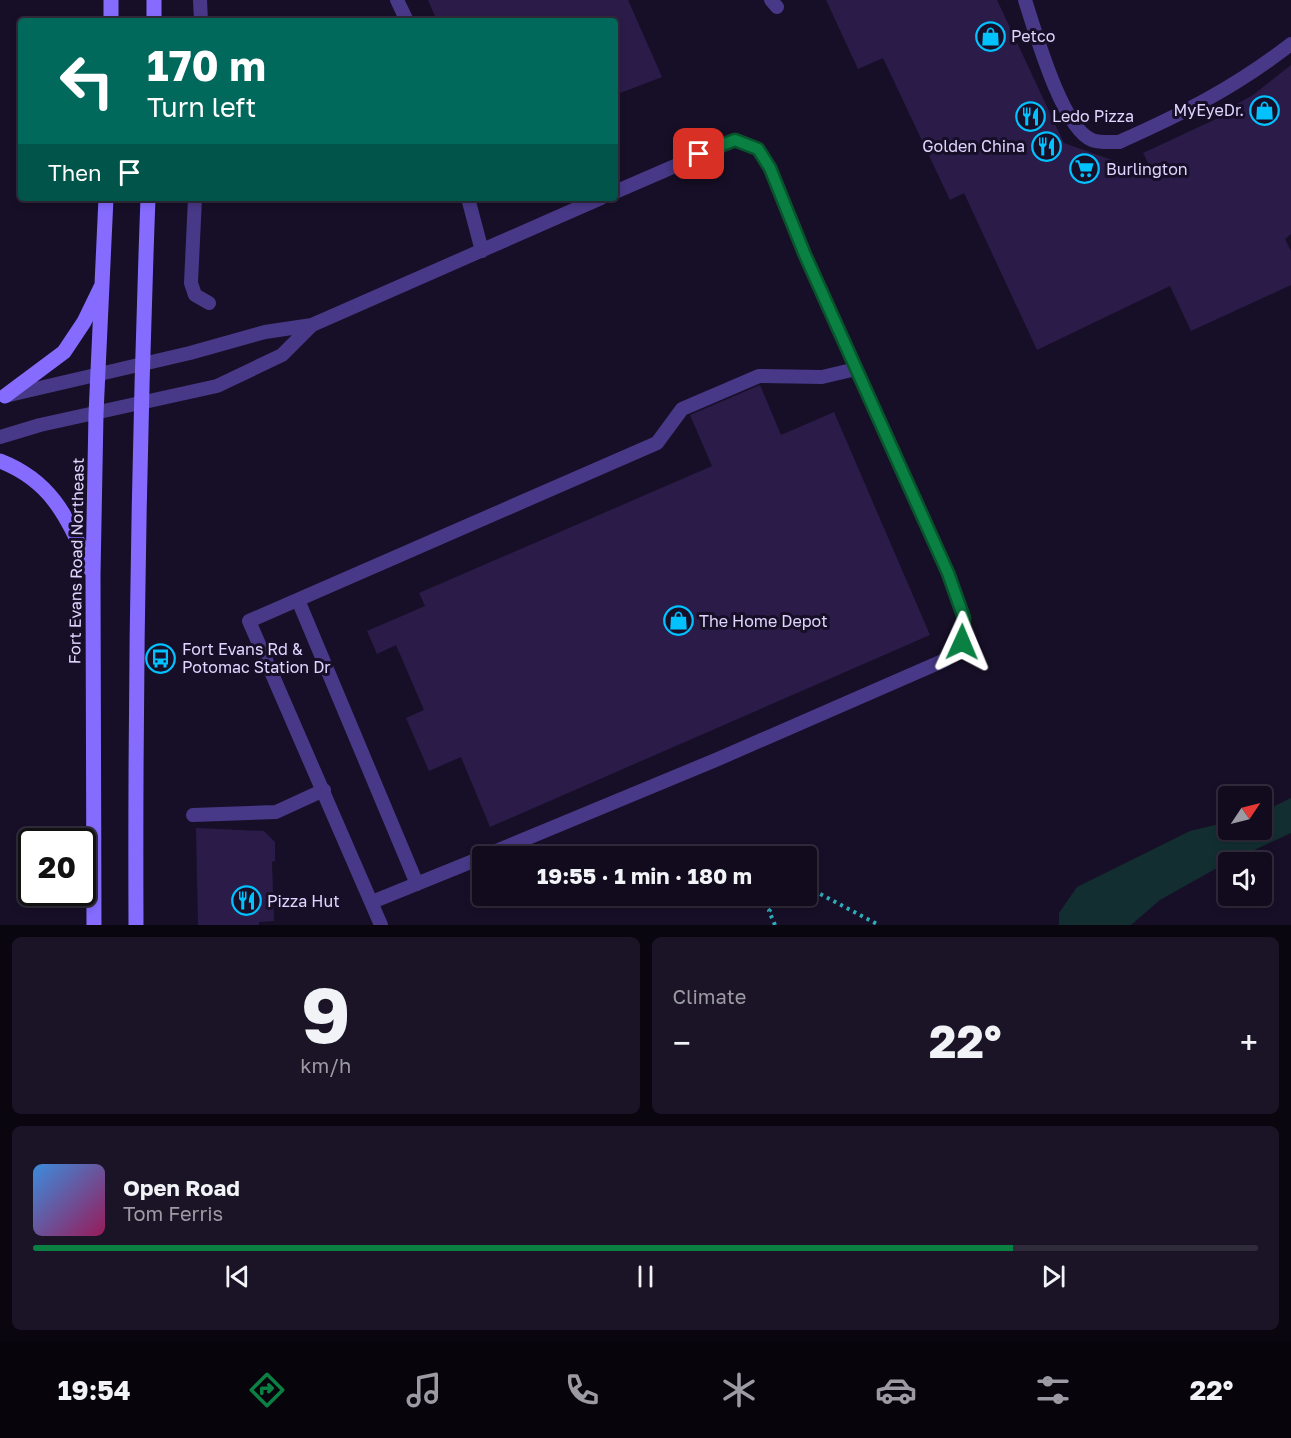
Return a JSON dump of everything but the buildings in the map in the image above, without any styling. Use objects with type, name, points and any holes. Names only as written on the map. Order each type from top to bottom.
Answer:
[{"type":"main road","points":[[111,0],[111,18]]},
{"type":"main road","points":[[154,0],[154,18]]},
{"type":"main road","name":"Fort Evans Road Northeast","points":[[94,925],[93,575],[96,414],[106,201]]},
{"type":"main road","points":[[136,925],[135,708],[140,402],[148,201]]},
{"type":"main road","points":[[2,397],[64,352],[84,322],[103,282]]},
{"type":"main road","points":[[0,461],[34,479],[51,494],[71,527],[93,575]]},
{"type":"lane","points":[[200,0],[201,18]]},
{"type":"lane","points":[[398,0],[405,18]]},
{"type":"lane","points":[[1024,0],[1042,53],[1072,123],[1091,140],[1103,142],[1119,142],[1216,96],[1253,73],[1291,44]]},
{"type":"lane","points":[[510,846],[945,660],[962,642],[964,618],[948,573],[805,255],[770,168],[758,149],[735,140],[618,191]]},
{"type":"lane","points":[[195,201],[191,283],[195,296],[209,303]]},
{"type":"lane","points":[[469,201],[482,251]]},
{"type":"lane","points":[[2,397],[248,339],[265,332],[312,325],[594,201]]},
{"type":"lane","points":[[0,437],[140,402],[217,387],[282,355],[312,325]]},
{"type":"lane","points":[[381,925],[249,621],[657,443],[682,409],[759,376],[822,377],[856,369]]},
{"type":"lane","points":[[298,600],[417,884]]},
{"type":"lane","points":[[193,815],[276,812],[324,790]]},
{"type":"lane","points":[[372,902],[472,862]]},
{"type":"path","points":[[817,892],[879,925]]},
{"type":"path","points":[[774,906],[769,911],[775,925]]},
{"type":"green space","points":[[1291,798],[1291,833],[1250,852],[1218,852],[1218,867],[1160,900],[1131,925],[1059,925],[1059,913],[1077,887],[1190,831],[1218,824],[1218,840],[1272,840],[1272,807]]},
{"type":"place","name":"Petco","points":[[990,36]]},
{"type":"place","name":"MyEyeDr.","points":[[1265,110]]},
{"type":"place","name":"Ledo Pizza","points":[[1031,116]]},
{"type":"place","name":"Golden China","points":[[1046,146]]},
{"type":"place","name":"Burlington","points":[[1085,169]]},
{"type":"place","name":"The Home Depot","points":[[678,621]]},
{"type":"place","name":"Fort Evans Rd & Potomac Station Dr","points":[[161,658]]},
{"type":"place","name":"Pizza Hut","points":[[246,901]]},
{"type":"route","points":[[699,154],[735,140],[758,149],[770,168],[805,255],[948,573],[964,618],[962,642]]}]
